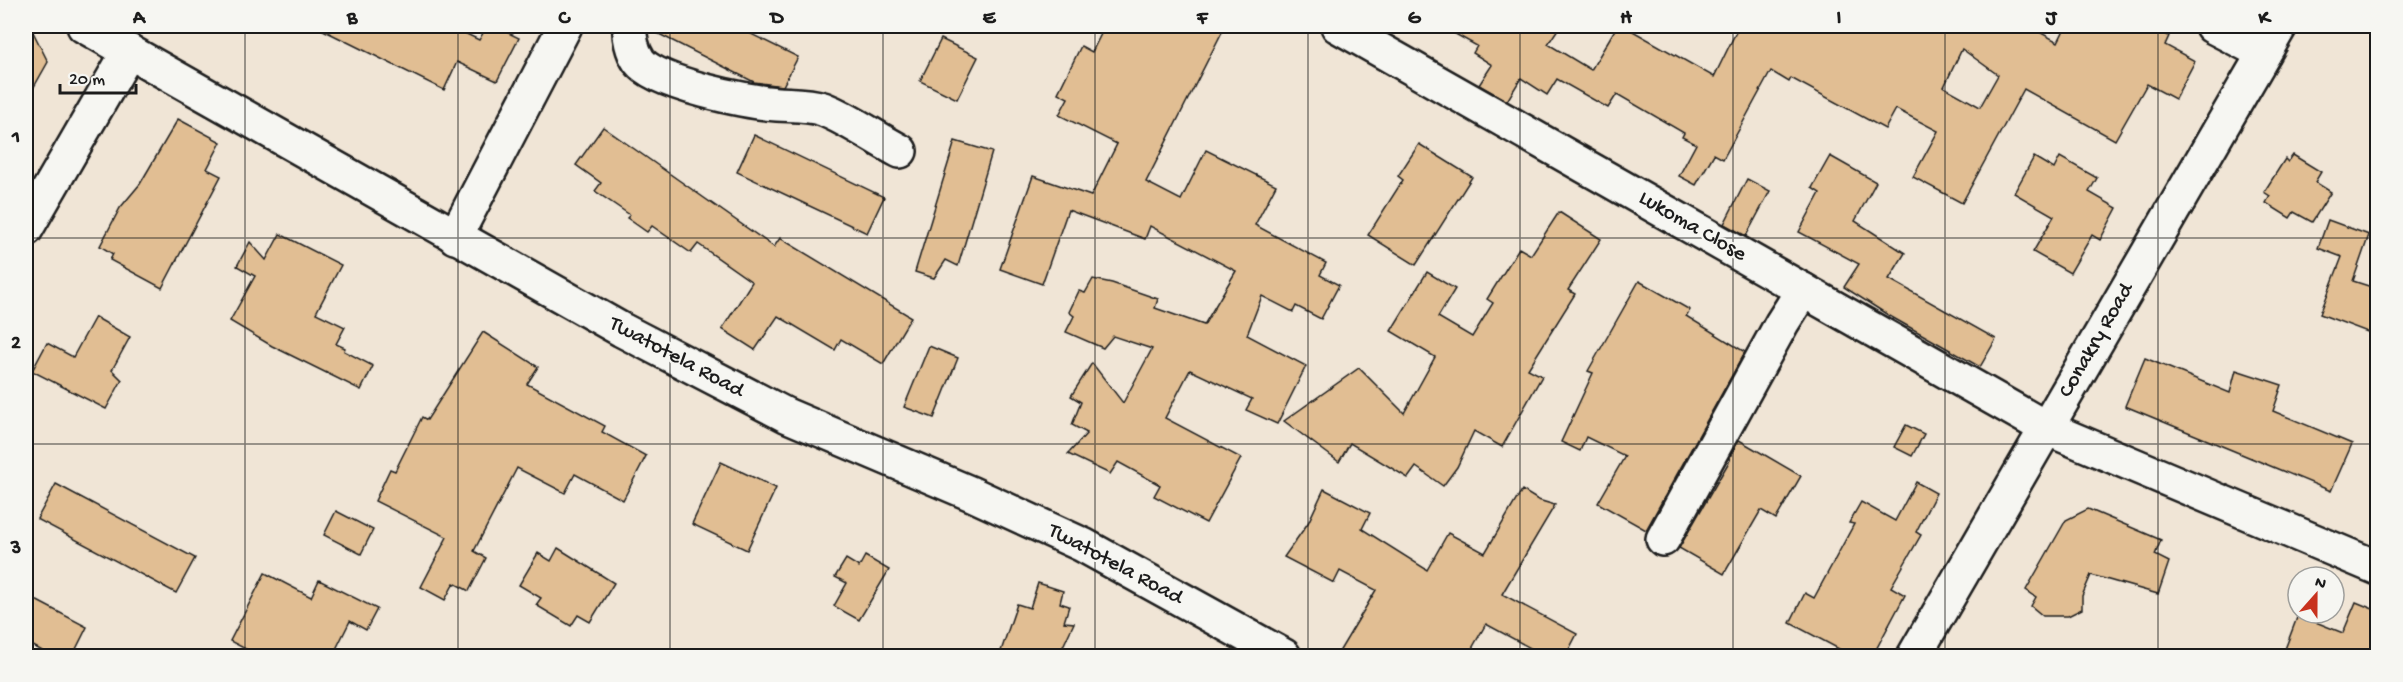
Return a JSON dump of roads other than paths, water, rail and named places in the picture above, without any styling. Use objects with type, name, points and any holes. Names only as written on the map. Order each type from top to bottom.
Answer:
[{"type":"street","name":"Twatotela Road","points":[[84,26],[622,330],[786,415],[972,494],[1083,545],[1284,657]]},
{"type":"street","points":[[455,237],[565,26]]},
{"type":"street","points":[[630,26],[630,40],[639,61],[650,70],[689,86],[724,96],[777,104],[806,105],[823,110],[900,152]]},
{"type":"street","name":"Lukoma Close","points":[[1338,26],[2046,428],[2378,568]]},
{"type":"street","points":[[2212,26],[2272,39]]},
{"type":"street","name":"Conakry Road","points":[[1914,657],[2272,39]]},
{"type":"street","points":[[26,229],[129,51]]},
{"type":"street","points":[[1663,539],[1782,323],[1803,290]]}]
